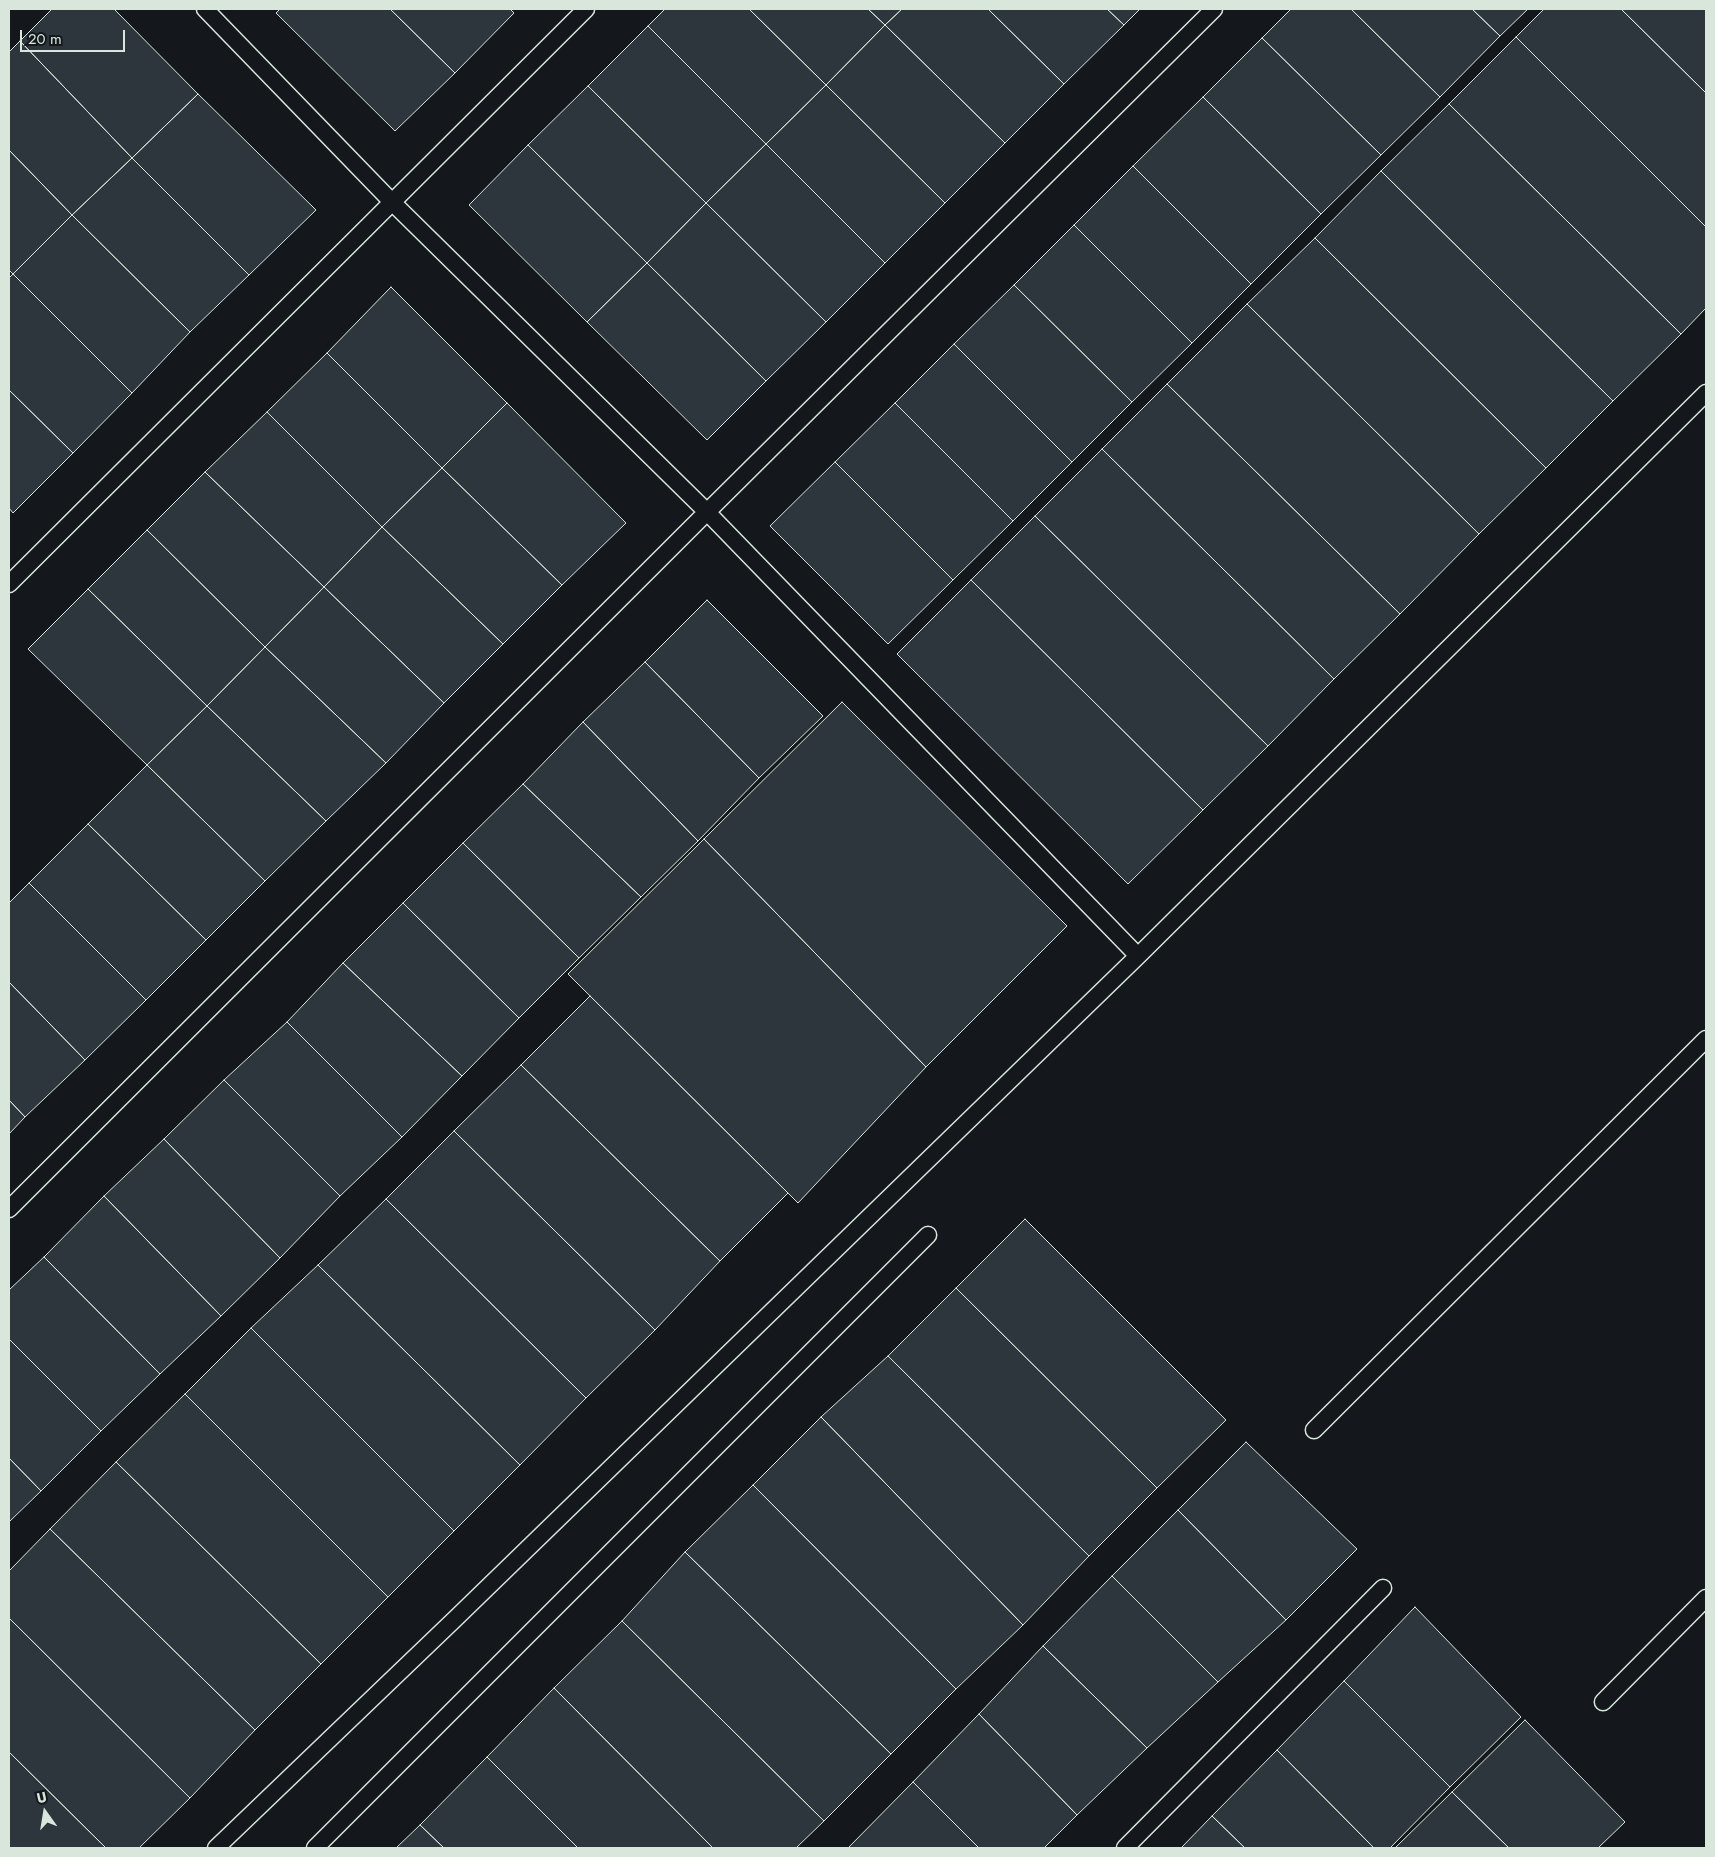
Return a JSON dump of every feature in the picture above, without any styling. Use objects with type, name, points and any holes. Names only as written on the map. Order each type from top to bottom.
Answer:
[{"type":"lane","points":[[205,9],[392,202],[707,512],[1138,956]]},
{"type":"lane","points":[[9,584],[586,9]]},
{"type":"lane","points":[[9,1209],[1214,9]]},
{"type":"lane","points":[[216,1848],[1138,956],[1706,393]]},
{"type":"lane","points":[[1314,1430],[1706,1039]]},
{"type":"lane","points":[[316,1848],[928,1234]]},
{"type":"lane","points":[[1126,1848],[1383,1588]]},
{"type":"lane","points":[[1603,1702],[1706,1598]]},
{"type":"building","points":[[52,9],[114,9],[198,94],[132,158],[20,41]]},
{"type":"building","points":[[280,9],[390,9],[455,73],[395,131],[276,13]]},
{"type":"building","points":[[390,9],[510,9],[514,13],[455,73]]},
{"type":"building","points":[[665,9],[749,9],[826,85],[766,144],[648,26]]},
{"type":"building","points":[[749,9],[868,9],[885,25],[826,85]]},
{"type":"building","points":[[868,9],[902,9],[885,25]]},
{"type":"building","points":[[902,9],[988,9],[1064,84],[1005,143],[885,25]]},
{"type":"building","points":[[988,9],[1107,9],[1124,25],[1064,84]]},
{"type":"building","points":[[1107,9],[1140,9],[1124,25]]},
{"type":"building","points":[[1291,9],[1351,9],[1440,97],[1381,155],[1262,38]]},
{"type":"building","points":[[1351,9],[1472,9],[1500,36],[1440,97]]},
{"type":"building","points":[[1472,9],[1528,9],[1500,36]]},
{"type":"building","points":[[1544,9],[1621,9],[1706,93],[1706,227],[1516,37]]},
{"type":"building","points":[[1621,9],[1706,9],[1706,93]]},
{"type":"building","points":[[885,25],[1005,143],[945,203],[826,85]]},
{"type":"building","points":[[648,26],[766,144],[706,203],[588,86]]},
{"type":"building","points":[[1516,37],[1706,227],[1706,308],[1681,334],[1449,104]]},
{"type":"building","points":[[1262,38],[1381,155],[1321,214],[1203,97]]},
{"type":"building","points":[[20,41],[132,158],[72,215],[9,150],[9,52]]},
{"type":"building","points":[[826,85],[945,203],[885,263],[766,144]]},
{"type":"building","points":[[588,86],[706,203],[647,263],[528,145]]},
{"type":"building","points":[[198,94],[316,210],[249,275],[132,158]]},
{"type":"building","points":[[1203,97],[1321,214],[1251,284],[1133,166]]},
{"type":"building","points":[[1449,104],[1681,334],[1613,401],[1381,171]]},
{"type":"building","points":[[766,144],[885,263],[826,322],[706,203]]},
{"type":"building","points":[[528,145],[647,263],[587,322],[469,205]]},
{"type":"building","points":[[9,150],[72,215],[13,274],[9,270]]},
{"type":"building","points":[[132,158],[249,275],[190,332],[72,215]]},
{"type":"building","points":[[1133,166],[1251,284],[1192,343],[1074,225]]},
{"type":"building","points":[[1381,171],[1613,401],[1546,468],[1315,238]]},
{"type":"building","points":[[706,203],[826,322],[766,381],[647,263]]},
{"type":"building","points":[[72,215],[190,332],[132,393],[13,274]]},
{"type":"building","points":[[1074,225],[1192,343],[1132,402],[1014,285]]},
{"type":"building","points":[[1315,238],[1546,468],[1479,534],[1247,304]]},
{"type":"building","points":[[647,263],[766,381],[707,440],[587,322]]},
{"type":"building","points":[[13,274],[132,393],[73,453],[9,390],[9,278]]},
{"type":"building","points":[[1014,285],[1132,402],[1072,462],[954,344]]},
{"type":"building","points":[[391,287],[507,403],[442,468],[327,353]]},
{"type":"building","points":[[1247,304],[1479,534],[1400,614],[1167,384]]},
{"type":"building","points":[[954,344],[1072,462],[1013,521],[895,403]]},
{"type":"building","points":[[327,353],[442,468],[382,527],[267,412]]},
{"type":"building","points":[[1167,384],[1400,614],[1334,679],[1102,449]]},
{"type":"building","points":[[9,390],[73,453],[13,513],[9,508]]},
{"type":"building","points":[[507,403],[626,523],[562,585],[442,468]]},
{"type":"building","points":[[895,403],[1013,521],[953,580],[835,462]]},
{"type":"building","points":[[267,412],[382,527],[324,587],[205,472]]},
{"type":"building","points":[[1102,449],[1334,679],[1268,746],[1035,516]]},
{"type":"building","points":[[835,462],[953,580],[888,644],[770,526]]},
{"type":"building","points":[[442,468],[562,585],[503,644],[382,527]]},
{"type":"building","points":[[205,472],[324,587],[265,647],[147,530]]},
{"type":"building","points":[[1035,516],[1268,746],[1203,810],[971,580]]},
{"type":"building","points":[[382,527],[503,644],[444,703],[324,587]]},
{"type":"building","points":[[147,530],[265,647],[207,706],[88,589]]},
{"type":"building","points":[[971,580],[1203,810],[1128,884],[897,654]]},
{"type":"building","points":[[324,587],[444,703],[386,763],[265,647]]},
{"type":"building","points":[[88,589],[207,706],[147,765],[28,649]]},
{"type":"building","points":[[707,600],[823,716],[759,778],[645,662]]},
{"type":"building","points":[[265,647],[386,763],[326,821],[207,706]]},
{"type":"building","points":[[645,662],[759,778],[698,841],[583,722]]},
{"type":"building","points":[[842,702],[1067,926],[926,1067],[704,839]]},
{"type":"building","points":[[207,706],[326,821],[265,881],[147,765]]},
{"type":"building","points":[[583,722],[698,841],[641,897],[523,784]]},
{"type":"building","points":[[147,765],[265,881],[206,940],[88,824]]},
{"type":"building","points":[[523,784],[641,897],[579,958],[463,843]]},
{"type":"building","points":[[88,824],[206,940],[146,1000],[29,883]]},
{"type":"building","points":[[704,839],[926,1067],[798,1203],[568,974]]},
{"type":"building","points":[[463,843],[579,958],[519,1018],[403,903]]},
{"type":"building","points":[[29,883],[146,1000],[85,1060],[9,982],[9,903]]},
{"type":"building","points":[[403,903],[519,1018],[462,1076],[343,963]]},
{"type":"building","points":[[343,963],[462,1076],[402,1137],[287,1022]]},
{"type":"building","points":[[9,982],[85,1060],[25,1117],[9,1100]]},
{"type":"building","points":[[590,996],[788,1193],[720,1261],[521,1065]]},
{"type":"building","points":[[287,1022],[402,1137],[340,1196],[224,1080]]},
{"type":"building","points":[[521,1065],[720,1261],[655,1330],[454,1131]]},
{"type":"building","points":[[224,1080],[340,1196],[280,1258],[164,1139]]},
{"type":"building","points":[[9,1100],[25,1117],[9,1134]]},
{"type":"building","points":[[454,1131],[655,1330],[586,1398],[386,1199]]},
{"type":"building","points":[[164,1139],[280,1258],[221,1316],[104,1196]]},
{"type":"building","points":[[104,1196],[221,1316],[160,1374],[44,1257]]},
{"type":"building","points":[[386,1199],[586,1398],[520,1465],[318,1265]]},
{"type":"building","points":[[1025,1219],[1226,1420],[1157,1488],[956,1288]]},
{"type":"building","points":[[44,1257],[160,1374],[101,1431],[9,1339],[9,1290]]},
{"type":"building","points":[[318,1265],[520,1465],[454,1531],[251,1328]]},
{"type":"building","points":[[956,1288],[1157,1488],[1089,1556],[888,1356]]},
{"type":"building","points":[[251,1328],[454,1531],[388,1597],[185,1394]]},
{"type":"building","points":[[9,1339],[101,1431],[41,1491],[9,1458]]},
{"type":"building","points":[[888,1356],[1089,1556],[1023,1625],[821,1417]]},
{"type":"building","points":[[185,1394],[388,1597],[321,1664],[116,1462]]},
{"type":"building","points":[[821,1417],[1023,1625],[956,1689],[753,1485]]},
{"type":"building","points":[[1246,1442],[1357,1549],[1286,1620],[1178,1510]]},
{"type":"building","points":[[9,1458],[41,1491],[9,1522]]},
{"type":"building","points":[[116,1462],[321,1664],[255,1730],[50,1529]]},
{"type":"building","points":[[753,1485],[956,1689],[891,1754],[685,1552]]},
{"type":"building","points":[[1178,1510],[1286,1620],[1218,1682],[1112,1576]]},
{"type":"building","points":[[50,1529],[255,1730],[190,1798],[9,1618],[9,1571]]},
{"type":"building","points":[[685,1552],[891,1754],[824,1821],[622,1621]]},
{"type":"building","points":[[1112,1576],[1218,1682],[1147,1748],[1043,1646]]},
{"type":"building","points":[[1415,1607],[1521,1717],[1450,1787],[1344,1681]]},
{"type":"building","points":[[9,1618],[190,1798],[139,1848],[106,1848],[9,1752]]},
{"type":"building","points":[[622,1621],[824,1821],[796,1848],[713,1848],[554,1688]]},
{"type":"building","points":[[1043,1646],[1147,1748],[1077,1815],[979,1714]]},
{"type":"building","points":[[1344,1681],[1450,1787],[1390,1848],[1374,1848],[1277,1750]]},
{"type":"building","points":[[554,1688],[713,1848],[578,1848],[487,1757]]},
{"type":"building","points":[[979,1714],[1077,1815],[1044,1848],[979,1848],[913,1782]]},
{"type":"building","points":[[1525,1720],[1625,1822],[1598,1848],[1509,1848],[1452,1792]]},
{"type":"building","points":[[1277,1750],[1374,1848],[1245,1848],[1212,1816]]},
{"type":"building","points":[[9,1752],[106,1848],[9,1848]]},
{"type":"building","points":[[487,1757],[578,1848],[444,1848],[420,1825]]},
{"type":"building","points":[[913,1782],[979,1848],[848,1848]]},
{"type":"building","points":[[1452,1792],[1509,1848],[1395,1848]]},
{"type":"building","points":[[1212,1816],[1245,1848],[1181,1848]]},
{"type":"building","points":[[420,1825],[444,1848],[396,1848]]}]
